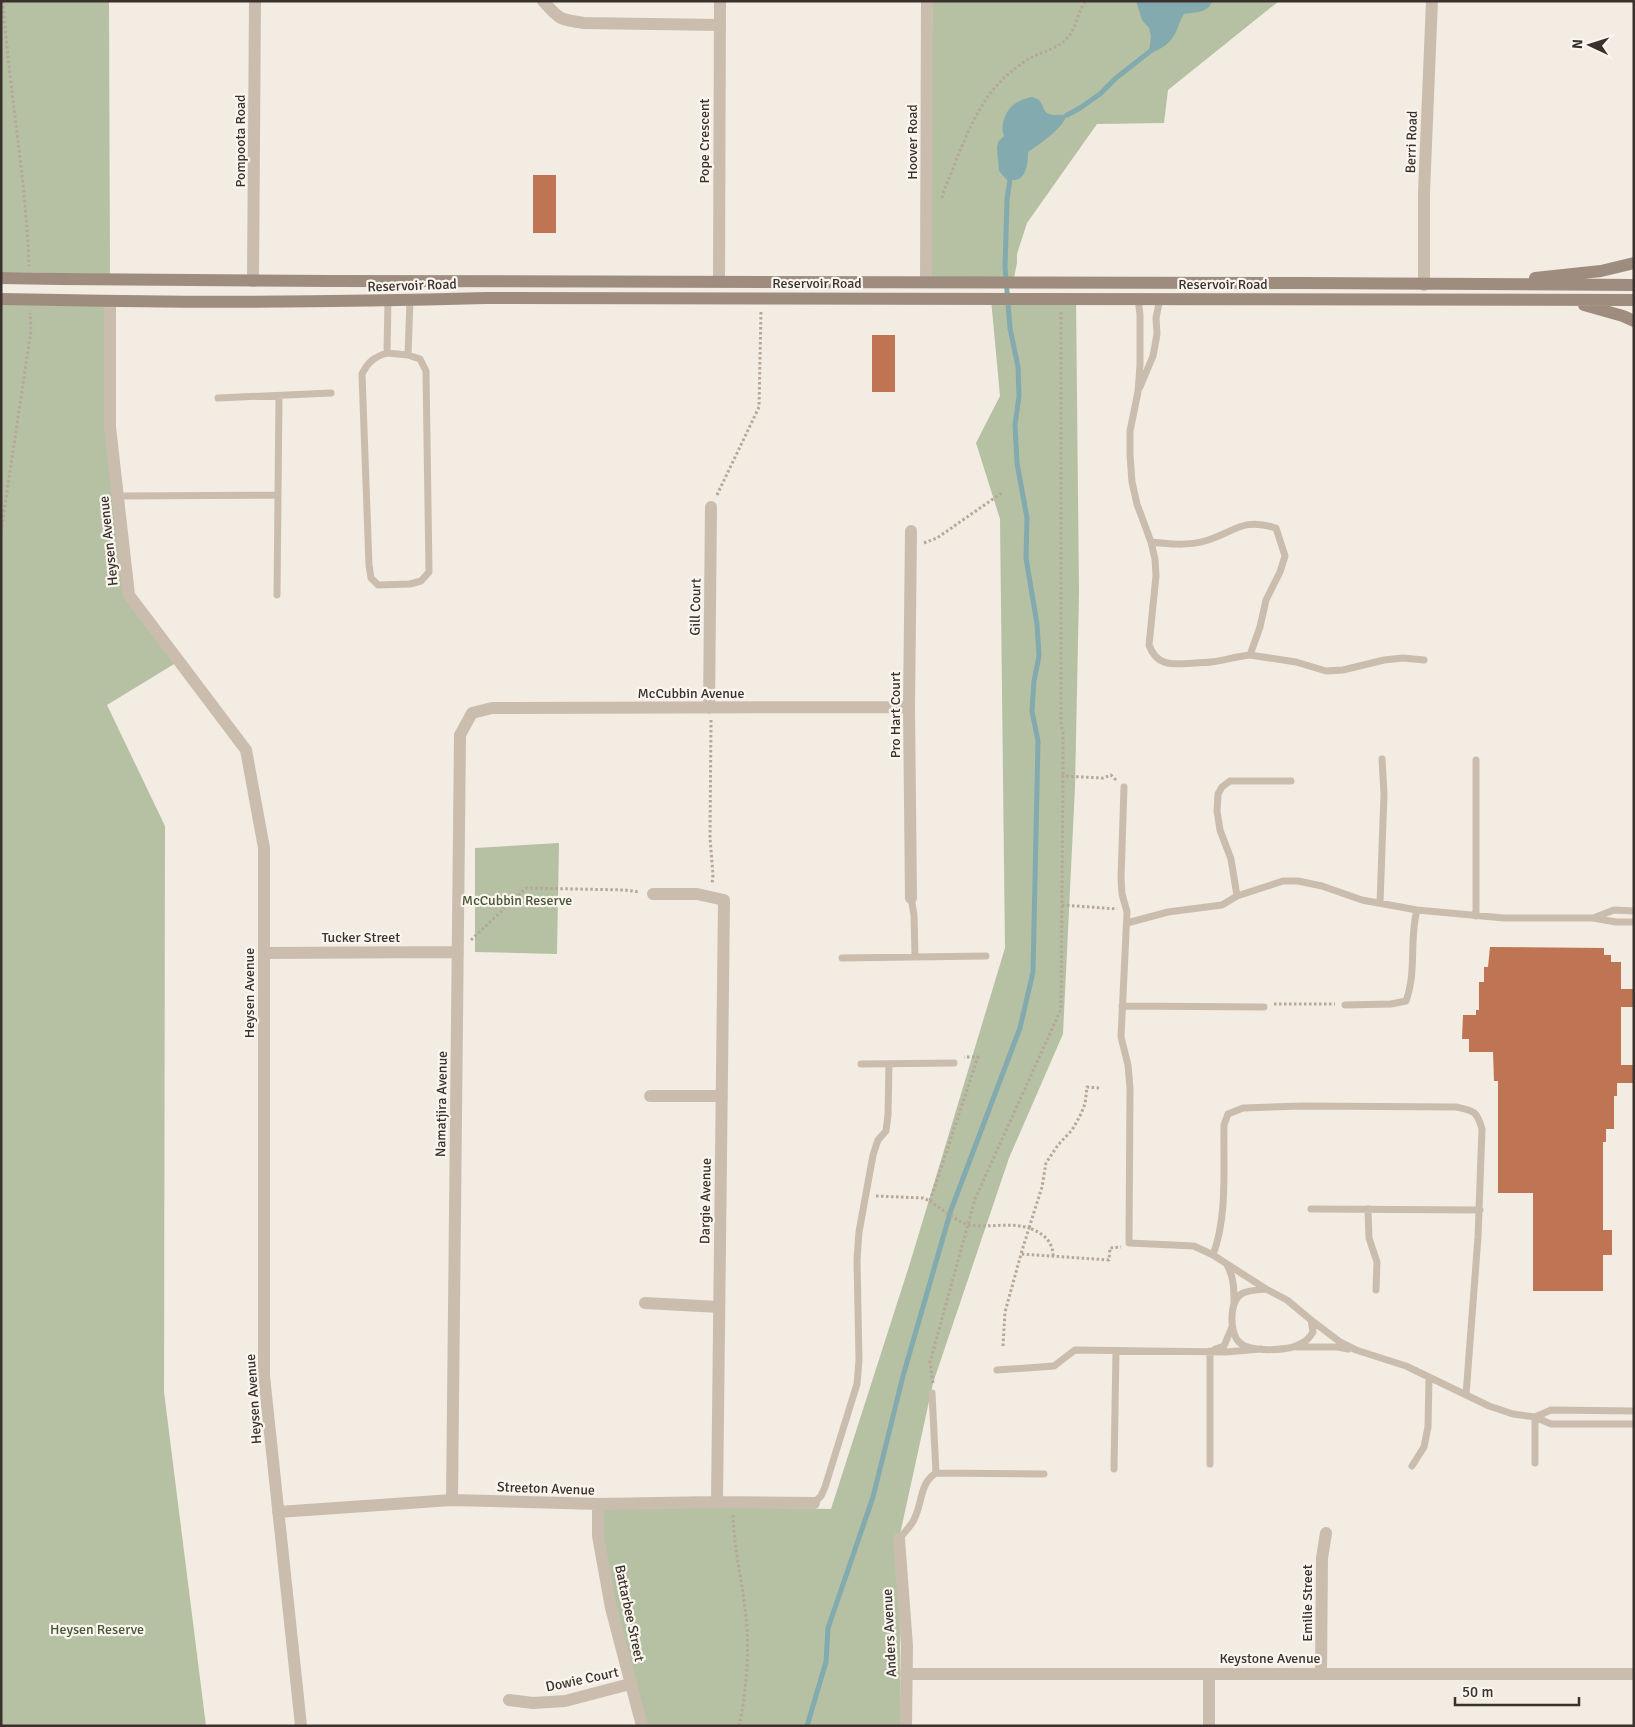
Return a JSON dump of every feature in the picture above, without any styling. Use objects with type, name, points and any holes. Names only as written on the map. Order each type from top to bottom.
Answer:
[{"type":"main road","points":[[1478,285],[1601,271],[1634,263]]},
{"type":"main road","name":"Reservoir Road","points":[[1,278],[1634,286]]},
{"type":"main road","points":[[110,279],[110,301]]},
{"type":"main road","points":[[253,280],[253,301]]},
{"type":"main road","points":[[719,281],[719,298]]},
{"type":"main road","points":[[926,282],[926,298]]},
{"type":"main road","points":[[1424,284],[1424,300]]},
{"type":"main road","name":"Reservoir Road","points":[[1,299],[110,301],[486,298],[1634,300]]},
{"type":"main road","points":[[1566,300],[1614,313],[1634,321]]},
{"type":"street","name":"Pompoota Road","points":[[253,280],[255,1]]},
{"type":"street","points":[[543,1],[554,13],[564,20],[584,23],[720,24]]},
{"type":"street","name":"Pope Crescent","points":[[719,281],[720,1]]},
{"type":"street","name":"Hoover Road","points":[[926,282],[927,1]]},
{"type":"street","name":"Berri Road","points":[[1424,284],[1424,192],[1432,1]]},
{"type":"street","name":"Heysen Avenue","points":[[110,301],[110,427],[129,595],[246,750],[264,848],[264,1376],[301,1726]]},
{"type":"street","name":"Gill Court","points":[[709,708],[711,507]]},
{"type":"street","name":"Pro Hart Court","points":[[911,531],[909,708],[911,898]]},
{"type":"street","name":"McCubbin Avenue","points":[[472,712],[492,708],[909,708]]},
{"type":"street","name":"Namatjira Avenue","points":[[452,1500],[460,735],[472,712]]},
{"type":"street","points":[[653,894],[697,894],[709,897]]},
{"type":"street","name":"Dargie Avenue","points":[[709,897],[724,900],[717,1502]]},
{"type":"street","name":"Tucker Street","points":[[264,953],[458,952]]},
{"type":"street","points":[[650,1096],[722,1096]]},
{"type":"street","points":[[645,1303],[719,1307]]},
{"type":"street","name":"Streeton Avenue","points":[[278,1512],[452,1500],[598,1504],[814,1503]]},
{"type":"street","name":"Battarbee Street","points":[[598,1504],[598,1536],[611,1608],[642,1726]]},
{"type":"street","name":"Emilie Street","points":[[1321,1673],[1322,1558],[1326,1533]]},
{"type":"street","name":"Anders Avenue","points":[[898,1539],[907,1646],[906,1726]]},
{"type":"street","name":"Keystone Avenue","points":[[906,1674],[1634,1674]]},
{"type":"street","points":[[1209,1674],[1209,1726]]},
{"type":"street","name":"Dowie Court","points":[[509,1700],[533,1703],[565,1701],[630,1684]]},
{"type":"lane","points":[[1138,298],[1140,365],[1138,392]]},
{"type":"lane","points":[[1160,298],[1156,318],[1157,334],[1153,356],[1138,392],[1130,431],[1132,482],[1137,504],[1151,542],[1156,576],[1149,645],[1151,652],[1158,660],[1166,664],[1178,665],[1209,662],[1250,655],[1296,662],[1326,671],[1343,670],[1384,660],[1403,658],[1424,660]]},
{"type":"lane","points":[[387,353],[388,300]]},
{"type":"lane","points":[[408,354],[410,300]]},
{"type":"lane","points":[[387,353],[408,354],[420,359],[426,371],[429,572],[421,581],[410,584],[378,585],[371,578],[369,565],[362,374],[368,363],[376,356],[387,353]]},
{"type":"lane","points":[[218,398],[331,392]]},
{"type":"lane","points":[[277,595],[279,396]]},
{"type":"lane","points":[[118,496],[278,496]]},
{"type":"lane","points":[[1151,542],[1192,544],[1206,541],[1232,529],[1249,524],[1276,528],[1285,556],[1280,572],[1266,600],[1260,627],[1250,655]]},
{"type":"lane","points":[[1380,903],[1384,794],[1382,759]]},
{"type":"lane","points":[[1476,760],[1476,916]]},
{"type":"lane","points":[[1237,896],[1231,859],[1220,830],[1217,811],[1218,794],[1222,786],[1230,781],[1291,781]]},
{"type":"lane","points":[[1124,787],[1121,878],[1127,923],[1121,1037],[1128,1065],[1130,1088],[1129,1243],[1194,1246],[1287,1300],[1340,1342],[1356,1350]]},
{"type":"lane","points":[[1127,923],[1168,912],[1222,905],[1237,896],[1283,881],[1298,881],[1322,886],[1362,900],[1417,910],[1504,918],[1593,918],[1616,922],[1634,922]]},
{"type":"lane","points":[[911,898],[914,915],[915,957]]},
{"type":"lane","points":[[1345,1004],[1392,1004],[1406,1001],[1411,987],[1413,924],[1417,910]]},
{"type":"lane","points":[[1593,918],[1614,910],[1634,911]]},
{"type":"lane","points":[[842,958],[986,956]]},
{"type":"lane","points":[[1122,1006],[1264,1006]]},
{"type":"lane","points":[[861,1064],[954,1063]]},
{"type":"lane","points":[[814,1503],[825,1488],[857,1384],[859,1360],[857,1260],[859,1232],[873,1155],[878,1140],[886,1131],[889,1064]]},
{"type":"lane","points":[[1212,1255],[1219,1239],[1222,1220],[1224,1126],[1228,1114],[1244,1108],[1303,1106],[1456,1107],[1473,1111],[1479,1117],[1482,1129],[1480,1210],[1466,1395]]},
{"type":"lane","points":[[1311,1209],[1480,1210]]},
{"type":"lane","points":[[1368,1209],[1369,1238],[1377,1262],[1376,1290]]},
{"type":"lane","points":[[1210,1351],[1224,1346],[1232,1327],[1234,1284],[1231,1271],[1225,1263]]},
{"type":"lane","points":[[1234,1304],[1241,1294],[1253,1290],[1266,1289]]},
{"type":"lane","points":[[1288,1348],[1302,1344],[1308,1339],[1313,1332],[1311,1320]]},
{"type":"lane","points":[[1232,1327],[1237,1341],[1244,1346],[1261,1349]]},
{"type":"lane","points":[[996,1370],[1054,1366],[1075,1350],[1210,1351],[1338,1347],[1356,1350],[1406,1366],[1489,1406],[1513,1414],[1535,1417],[1551,1424],[1634,1424]]},
{"type":"lane","points":[[1114,1469],[1116,1351]]},
{"type":"lane","points":[[1210,1351],[1210,1464]]},
{"type":"lane","points":[[1412,1466],[1424,1447],[1427,1434],[1429,1377]]},
{"type":"lane","points":[[932,1393],[936,1473]]},
{"type":"lane","points":[[1535,1417],[1552,1410],[1634,1411]]},
{"type":"lane","points":[[1535,1417],[1535,1463]]},
{"type":"lane","points":[[898,1539],[912,1523],[921,1503],[924,1486],[930,1477],[936,1473],[1044,1474]]},
{"type":"path","points":[[3,1],[28,255]]},
{"type":"path","points":[[942,200],[944,190],[985,99],[999,82],[1013,70],[1030,58],[1066,41],[1073,32],[1082,6],[1086,1]]},
{"type":"path","points":[[711,507],[759,407],[761,298]]},
{"type":"path","points":[[932,1393],[933,1383],[930,1362],[975,1199],[1061,1009],[1063,776],[1061,724],[1061,298]]},
{"type":"path","points":[[1,532],[31,330],[31,318]]},
{"type":"path","points":[[911,548],[937,538],[1002,492]]},
{"type":"path","points":[[709,708],[711,718],[710,838],[713,875],[709,897]]},
{"type":"path","points":[[1063,776],[1103,778],[1111,775],[1124,787]]},
{"type":"path","points":[[458,952],[526,888],[625,890],[653,894]]},
{"type":"path","points":[[1062,905],[1126,910]]},
{"type":"path","points":[[1264,1006],[1274,1004],[1345,1004]]},
{"type":"path","points":[[930,1201],[978,1057],[964,1057],[954,1063]]},
{"type":"path","points":[[1003,1346],[1005,1312],[1028,1228],[1042,1188],[1046,1163],[1058,1145],[1072,1130],[1080,1116],[1087,1087],[1099,1088]]},
{"type":"path","points":[[866,1193],[884,1197],[923,1198],[968,1225],[1014,1225],[1037,1231],[1053,1246],[1053,1256]]},
{"type":"path","points":[[1021,1254],[1109,1260],[1110,1248],[1120,1248],[1129,1243]]},
{"type":"path","points":[[732,1502],[736,1549],[747,1620],[747,1653],[739,1726]]},
{"type":"green space","points":[[1,1],[109,1],[110,274],[1,272]]},
{"type":"green space","points":[[927,1],[1279,1],[1168,90],[1164,123],[1097,124],[1027,223],[1017,254],[1013,282],[926,282]]},
{"type":"green space","name":"Heysen Reserve","points":[[1,298],[110,301],[110,427],[129,595],[179,661],[107,705],[165,826],[164,1392],[206,1726],[1,1726]]},
{"type":"green space","points":[[1076,298],[1079,593],[1075,787],[1063,1034],[1009,1158],[933,1383],[899,1539],[901,1726],[645,1726],[598,1536],[598,1504],[831,1509],[910,1263],[1005,948],[1000,519],[976,443],[1000,396],[991,299]]},
{"type":"green space","name":"McCubbin Reserve","points":[[559,843],[557,954],[475,952],[475,848]]},
{"type":"water","points":[[1136,1],[1212,1],[1205,10],[1184,14],[1171,40],[1166,45],[1149,53],[1151,36],[1149,28],[1142,20]]},
{"type":"water","points":[[1032,97],[1039,100],[1049,114],[1067,115],[1056,130],[1028,152],[1026,169],[1022,176],[1019,179],[1007,180],[999,171],[997,148],[998,142],[1004,136],[1003,122],[1013,105]]},
{"type":"building","points":[[533,175],[556,175],[556,233],[533,233]]},
{"type":"building","points":[[872,335],[895,335],[895,392],[872,392]]},
{"type":"building","points":[[1490,947],[1604,948],[1604,955],[1611,955],[1611,962],[1621,962],[1621,989],[1634,989],[1634,1007],[1621,1007],[1621,1065],[1633,1065],[1633,1083],[1617,1083],[1617,1096],[1614,1096],[1614,1129],[1606,1129],[1606,1142],[1603,1142],[1603,1230],[1612,1230],[1612,1255],[1603,1255],[1603,1291],[1533,1291],[1533,1193],[1498,1193],[1498,1081],[1494,1081],[1493,1052],[1469,1052],[1469,1039],[1462,1039],[1463,1015],[1476,1015],[1476,1010],[1479,1010],[1479,982],[1484,982],[1484,967],[1488,967]]},
{"type":"waterway","points":[[1067,115],[1100,94],[1116,78],[1153,49]]},
{"type":"waterway","points":[[807,1726],[826,1662],[828,1628],[873,1497],[903,1376],[951,1210],[1020,1028],[1033,972],[1038,741],[1032,711],[1034,681],[1039,656],[1037,624],[1026,558],[1027,518],[1017,463],[1015,425],[1019,396],[1018,367],[1010,328],[1005,267],[1007,200],[1010,179]]}]
